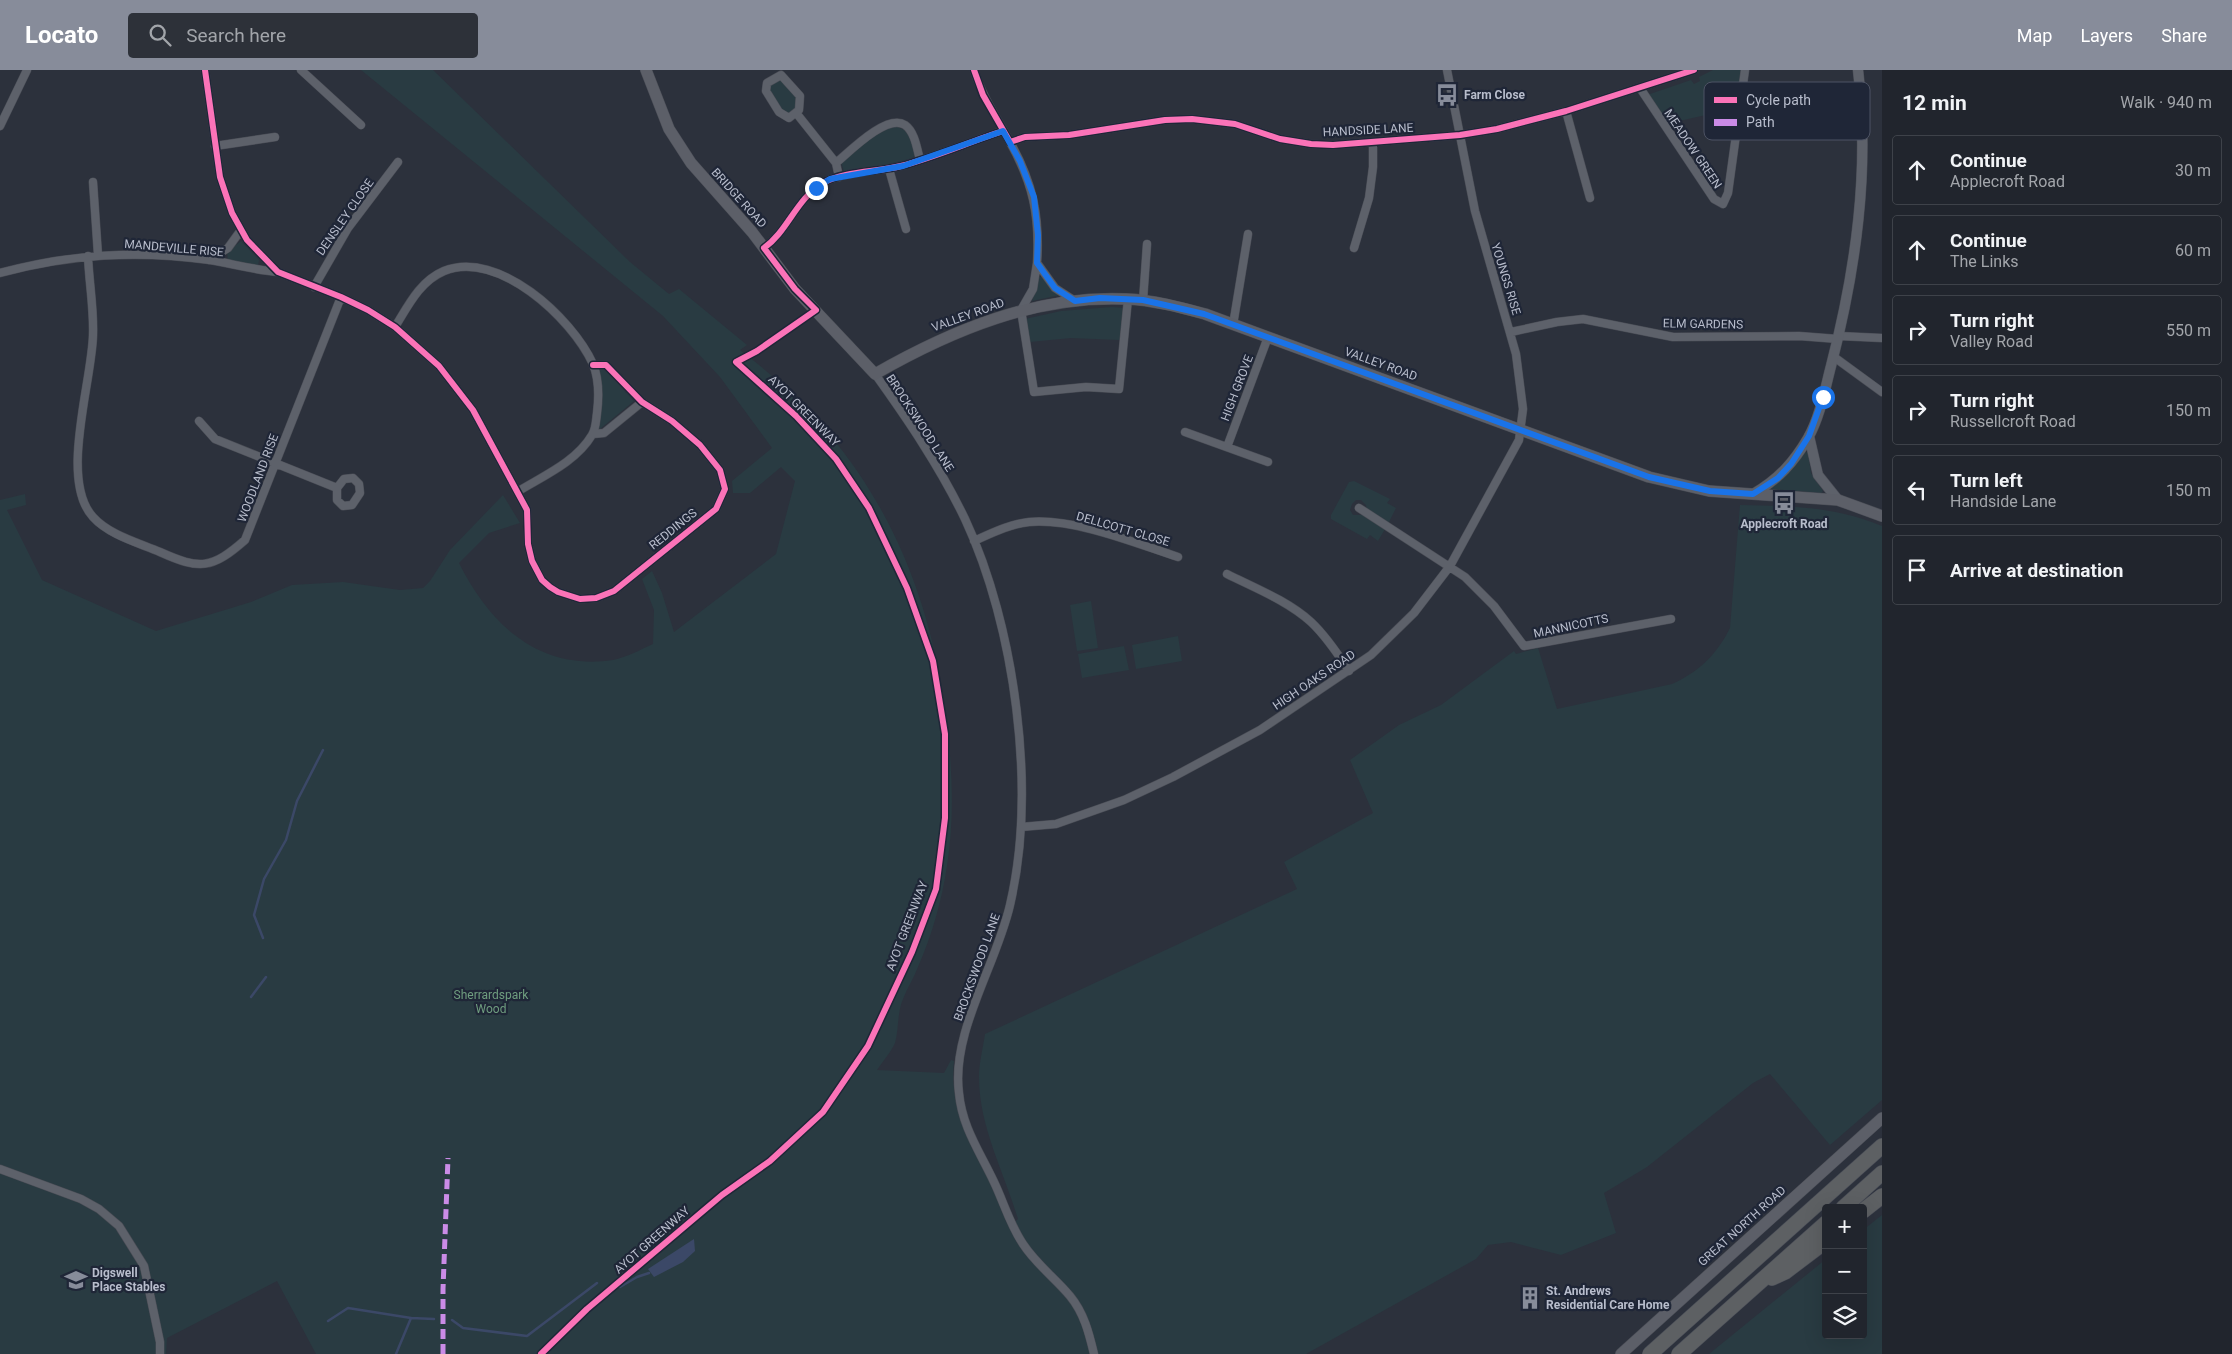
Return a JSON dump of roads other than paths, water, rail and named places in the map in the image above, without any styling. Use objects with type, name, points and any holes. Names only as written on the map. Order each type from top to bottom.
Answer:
[{"type":"highway","points":[[1650,1354],[1882,1146]]},
{"type":"highway","points":[[1847,1204],[1882,1173]]},
{"type":"highway","points":[[1867,1208],[1882,1196]]},
{"type":"highway","points":[[1679,1354],[1822,1227]]},
{"type":"highway","points":[[1753,1288],[1785,1272],[1822,1244]]},
{"type":"main road","name":"BRIDGE ROAD","points":[[646,70],[660,109],[683,151],[701,177],[741,220],[795,289],[874,374]]},
{"type":"main road","name":"VALLEY ROAD","points":[[874,374],[950,335],[1021,310],[1075,301],[1143,300],[1181,308],[1268,337],[1521,431],[1681,486],[1710,491],[1838,500],[1882,516]]},
{"type":"main road","name":"GREAT NORTH ROAD","points":[[1621,1354],[1882,1118]]},
{"type":"street","points":[[0,126],[27,70]]},
{"type":"street","points":[[205,70],[215,146],[225,196],[241,230],[256,252],[278,272]]},
{"type":"street","points":[[301,70],[362,125]]},
{"type":"street","points":[[974,70],[983,95],[1010,142],[1034,197],[1038,235],[1037,263],[1033,289],[1021,310],[1034,392],[1086,387],[1119,389],[1128,299]]},
{"type":"street","name":"YOUNGS RISE","points":[[1447,70],[1475,211],[1510,332],[1522,392],[1523,414],[1521,431]]},
{"type":"street","name":"HANDSIDE LANE","points":[[1010,142],[1026,137],[1070,135],[1165,120],[1192,119],[1235,124],[1295,142],[1333,145],[1460,135],[1497,130],[1566,111],[1694,70]]},
{"type":"street","points":[[783,76],[800,96],[797,114],[785,118],[768,97],[765,86],[774,77],[783,76]]},
{"type":"street","name":"MEADOW GREEN","points":[[1640,88],[1714,199],[1723,204],[1728,193],[1735,140]]},
{"type":"street","points":[[1566,111],[1590,198]]},
{"type":"street","points":[[797,114],[836,163],[839,177]]},
{"type":"street","points":[[836,163],[874,132],[887,125],[899,122],[912,134],[920,160]]},
{"type":"street","points":[[764,248],[775,238],[800,204],[816,188],[830,179],[888,169],[1003,131]]},
{"type":"street","points":[[215,146],[275,137]]},
{"type":"street","points":[[1753,494],[1778,478],[1791,464],[1809,436],[1823,397],[1834,357],[1854,265],[1862,194],[1862,140]]},
{"type":"street","points":[[1354,248],[1369,198],[1373,167],[1373,142]]},
{"type":"street","name":"DENSLEY CLOSE","points":[[314,287],[348,228],[398,162]]},
{"type":"street","points":[[888,169],[906,229]]},
{"type":"street","points":[[93,182],[98,255]]},
{"type":"street","points":[[209,260],[228,248],[241,230]]},
{"type":"street","points":[[1233,325],[1248,234]]},
{"type":"street","points":[[1143,300],[1147,244]]},
{"type":"street","name":"MANDEVILLE RISE","points":[[0,273],[38,262],[98,255],[126,254],[209,260],[278,272]]},
{"type":"street","name":"WOODLAND RISE","points":[[88,256],[93,334],[80,435],[78,486],[83,502],[93,517],[112,531],[181,562],[195,565],[205,565],[228,554],[245,540],[341,296]]},
{"type":"street","points":[[1037,263],[1055,288],[1075,301]]},
{"type":"street","points":[[395,327],[416,294],[434,276],[445,270],[472,267],[507,277],[526,289],[569,330],[582,346],[593,365],[598,400],[593,434],[563,465],[517,492]]},
{"type":"street","name":"REDDINGS","points":[[278,272],[341,296],[395,327],[439,366],[457,388],[485,431],[527,510],[528,544],[532,561],[542,580],[550,587],[572,597],[586,599],[606,595],[623,584],[716,508],[725,489],[723,475],[700,445],[672,421],[642,402],[606,365],[593,365]]},
{"type":"street","name":"ELM GARDENS","points":[[1510,332],[1557,322],[1584,319],[1602,321],[1673,337],[1799,336],[1882,338]]},
{"type":"street","name":"HIGH GROVE","points":[[1227,447],[1268,337]]},
{"type":"street","points":[[1834,357],[1882,392]]},
{"type":"street","name":"BROCKSWOOD LANE","points":[[874,374],[932,459],[974,541],[998,617],[1016,709],[1021,770],[1017,868],[1005,928],[967,1026],[958,1068],[961,1110],[968,1134],[994,1182],[1008,1220],[1024,1246],[1070,1296],[1086,1322],[1094,1354]]},
{"type":"street","points":[[593,434],[604,433],[642,402]]},
{"type":"street","points":[[198,421],[205,431],[215,439],[337,488]]},
{"type":"street","name":"HIGH OAKS ROAD","points":[[1020,827],[1048,825],[1086,815],[1173,777],[1260,730],[1350,671],[1383,644],[1414,613],[1450,566],[1509,461],[1521,431]]},
{"type":"street","points":[[1185,432],[1268,462]]},
{"type":"street","points":[[1809,436],[1818,475],[1838,500]]},
{"type":"street","points":[[1359,508],[1450,566]]},
{"type":"street","name":"DELLCOTT CLOSE","points":[[974,541],[1015,525],[1045,522],[1083,528],[1178,557]]},
{"type":"street","name":"MANNICOTTS","points":[[1450,566],[1465,577],[1494,606],[1524,646],[1671,619]]},
{"type":"street","points":[[1227,574],[1275,598],[1301,614],[1319,631],[1350,671]]},
{"type":"street","points":[[0,1169],[81,1198],[99,1209],[119,1226],[144,1266],[160,1342],[160,1354]]},
{"type":"water","points":[[694,1239],[695,1251],[683,1262],[654,1277],[648,1269]]},
{"type":"waterway","points":[[263,938],[254,915],[264,879],[286,840],[297,801],[323,750]]},
{"type":"waterway","points":[[251,997],[266,977]]},
{"type":"waterway","points":[[620,1287],[637,1277],[649,1273]]},
{"type":"waterway","points":[[452,1320],[463,1328],[527,1336],[597,1283]]},
{"type":"waterway","points":[[328,1321],[348,1308],[411,1318],[434,1319]]},
{"type":"waterway","points":[[396,1354],[411,1318]]},
{"type":"place","name":"Farm Close","points":[[1447,95]]},
{"type":"place","name":"Applecroft Road","points":[[1784,503]]},
{"type":"place","name":"Digswell Place Stables","points":[[76,1280]]},
{"type":"place","name":"St. Andrews Residential Care Home","points":[[1530,1298]]},
{"type":"park label","name":"Sherrardspark Wood","points":[[491,1002]]}]
